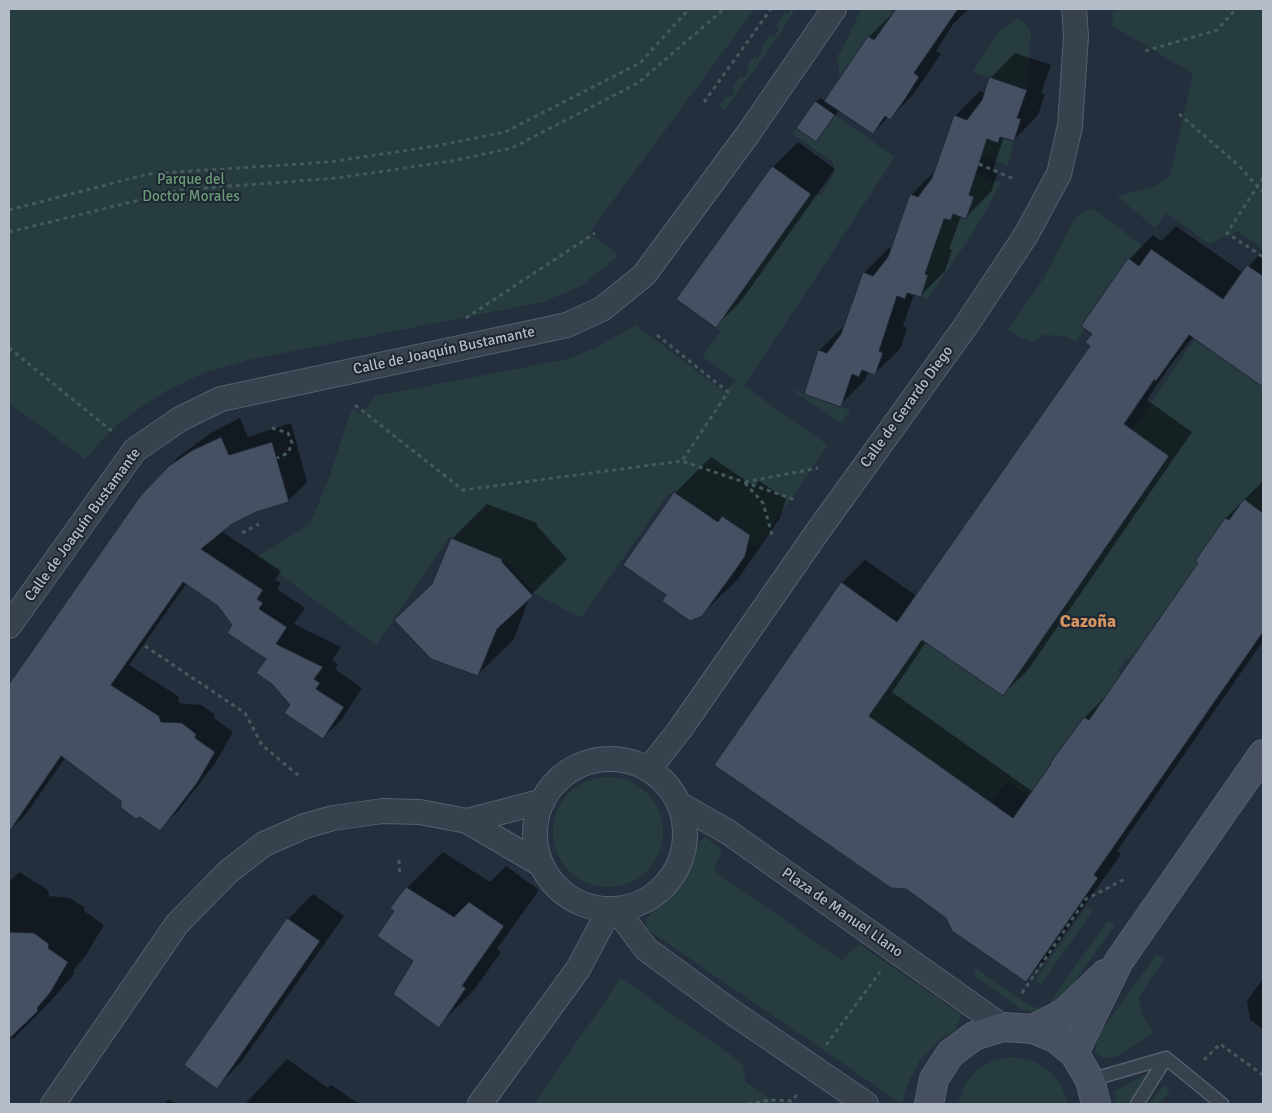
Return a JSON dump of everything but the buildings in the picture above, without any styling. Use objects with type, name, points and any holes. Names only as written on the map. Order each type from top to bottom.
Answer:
[{"type":"main road","points":[[1074,1053],[1119,961],[1263,754]]},
{"type":"main road","points":[[1033,1029],[1063,1014],[1119,961]]},
{"type":"main road","points":[[929,1104],[934,1079],[950,1054],[974,1036],[1003,1027],[1033,1029],[1055,1038],[1074,1053],[1093,1092]]},
{"type":"street","name":"Calle de Joaquín Bustamante","points":[[9,626],[135,450],[180,419],[221,399],[530,334],[567,325],[602,309],[644,275],[748,134],[834,9]]},
{"type":"street","name":"Calle de Gerardo Diego","points":[[649,769],[681,728],[818,530],[999,279],[1026,235],[1058,174],[1070,126],[1076,36],[1074,9]]},
{"type":"street","name":"Plaza de Manuel Llano","points":[[619,759],[649,769],[668,785],[680,804],[684,817],[685,844],[680,861],[672,876],[661,890],[647,900],[632,906],[613,909],[593,907],[565,894],[556,886],[542,865],[538,854],[536,828],[543,801],[561,778],[588,762],[619,759]]},
{"type":"street","points":[[467,820],[543,801]]},
{"type":"street","name":"Plaza de Manuel Llano","points":[[680,804],[728,832],[1003,1027]]},
{"type":"street","points":[[53,1104],[177,924],[228,872],[264,844],[305,826],[333,818],[383,811],[420,812],[467,820],[542,865]]},
{"type":"street","points":[[480,1104],[578,969],[613,909],[646,949],[729,1010],[866,1104]]},
{"type":"lane","points":[[1093,1092],[1166,1058]]},
{"type":"lane","points":[[1137,1104],[1166,1058]]},
{"type":"lane","points":[[1166,1058],[1222,1104]]},
{"type":"path","points":[[9,210],[148,174],[329,162],[436,146],[505,132],[640,62],[689,9]]},
{"type":"path","points":[[9,232],[180,190],[337,178],[452,161],[512,148],[638,83],[724,9]]},
{"type":"path","points":[[704,102],[771,9]]},
{"type":"path","points":[[1145,51],[1217,30],[1236,9]]},
{"type":"path","points":[[1179,114],[1237,164],[1263,192]]},
{"type":"path","points":[[978,164],[1014,179]]},
{"type":"path","points":[[1263,178],[1227,233],[1263,257]]},
{"type":"path","points":[[461,321],[595,233]]},
{"type":"path","points":[[657,335],[728,392],[682,461]]},
{"type":"path","points":[[9,348],[116,434]]},
{"type":"path","points":[[355,405],[463,490],[682,461],[796,500]]},
{"type":"path","points":[[272,428],[288,433],[292,443],[288,453],[277,458]]},
{"type":"path","points":[[745,482],[818,468]]},
{"type":"path","points":[[745,482],[764,504],[772,535]]},
{"type":"path","points":[[242,533],[259,524]]},
{"type":"path","points":[[145,646],[245,713],[262,745],[299,776]]},
{"type":"path","points":[[399,860],[400,876]]},
{"type":"path","points":[[1022,993],[1086,899],[1127,878]]},
{"type":"path","points":[[823,1050],[880,971]]},
{"type":"path","points":[[1202,1061],[1220,1044],[1263,1076]]},
{"type":"path","points":[[748,1104],[770,1100],[792,1101]]},
{"type":"green space","name":"Parque del Doctor Morales","points":[[9,9],[754,10],[589,233],[615,252],[616,258],[581,286],[543,302],[248,360],[206,372],[166,391],[132,413],[112,430],[85,459],[9,403]]},
{"type":"green space","points":[[791,9],[795,9],[782,31],[724,111],[719,106],[726,96],[729,98],[735,91],[732,88],[740,76],[743,78],[749,71],[746,68],[754,56],[758,58],[763,50],[760,48],[770,35],[773,37],[779,29],[776,26],[785,12],[788,14]]},
{"type":"green space","points":[[861,9],[896,9],[874,40],[868,36],[840,77],[837,57]]},
{"type":"green space","points":[[1115,9],[1263,9],[1263,249],[1238,231],[1209,244],[1166,213],[1155,228],[1117,196],[1156,186],[1170,176],[1193,74],[1113,26],[1112,13]]},
{"type":"green space","points":[[1016,19],[1023,21],[1031,30],[1027,90],[973,72],[996,35]]},
{"type":"green space","points":[[835,115],[895,157],[744,386],[828,445],[760,543],[756,546],[707,512],[702,516],[669,493],[581,618],[535,594],[511,567],[495,556],[449,538],[376,645],[256,557],[310,524],[330,475],[352,408],[361,414],[375,396],[568,359],[599,346],[636,325],[723,391],[730,387],[736,381],[702,356],[721,331],[716,328],[811,194],[821,195],[834,173],[833,162],[792,133],[796,128],[816,142]]},
{"type":"green space","points":[[1000,137],[1014,141],[1008,165],[981,156],[987,139],[998,143]]},
{"type":"green space","points":[[975,174],[1001,183],[973,233],[927,300],[921,297],[928,275],[925,274],[944,219],[951,220],[953,214],[966,219],[974,197],[968,194]]},
{"type":"green space","points":[[1093,208],[1143,246],[1132,261],[1128,259],[1081,326],[1085,329],[1076,341],[1064,336],[1043,335],[1031,342],[1017,336],[1008,329],[1044,278],[1072,223],[1080,214]]},
{"type":"green space","points":[[1197,336],[1234,367],[1249,372],[1247,376],[1260,385],[1263,382],[1263,513],[1244,499],[1229,520],[1225,518],[1216,531],[1219,533],[1195,561],[1198,563],[1130,660],[1127,658],[1118,671],[1121,674],[1089,720],[1084,717],[1050,762],[1051,764],[1033,800],[1007,781],[991,803],[949,774],[876,878],[851,861],[925,755],[869,716],[922,640],[1003,696],[1169,457],[1132,430]]},
{"type":"green space","points":[[789,388],[841,407],[851,410],[841,423]]},
{"type":"green space","points":[[608,777],[629,781],[647,793],[659,811],[663,832],[659,853],[647,871],[629,883],[608,887],[587,883],[569,871],[557,853],[553,832],[557,811],[569,793],[587,781]]},
{"type":"green space","points":[[705,837],[722,850],[714,871],[842,960],[859,944],[962,1015],[955,1030],[941,1039],[920,1060],[908,1083],[902,1104],[648,930],[645,921],[654,909],[675,891],[688,870],[694,847]]},
{"type":"green space","points":[[1087,906],[1093,910],[1041,985],[1035,980]]},
{"type":"green space","points":[[1108,920],[1115,925],[1057,1007],[1042,1014],[1021,1009],[974,976],[976,968],[1027,1004],[1037,1008],[1048,1005]]},
{"type":"green space","points":[[1157,954],[1164,959],[1139,997],[1143,1016],[1154,1033],[1116,1057],[1104,1058],[1095,1053],[1097,1037]]},
{"type":"green space","points":[[621,978],[742,1063],[746,1082],[778,1104],[534,1104]]},
{"type":"green space","points":[[1013,1057],[1031,1060],[1047,1069],[1060,1083],[1068,1104],[958,1104],[965,1083],[978,1069],[995,1060]]},
{"type":"green space","points":[[1147,1074],[1149,1076],[1128,1104],[1116,1104],[1115,1091]]},
{"type":"green space","points":[[1164,1085],[1170,1091],[1160,1104],[1149,1104]]},
{"type":"district","name":"Cazoña","points":[[1088,622]]}]
